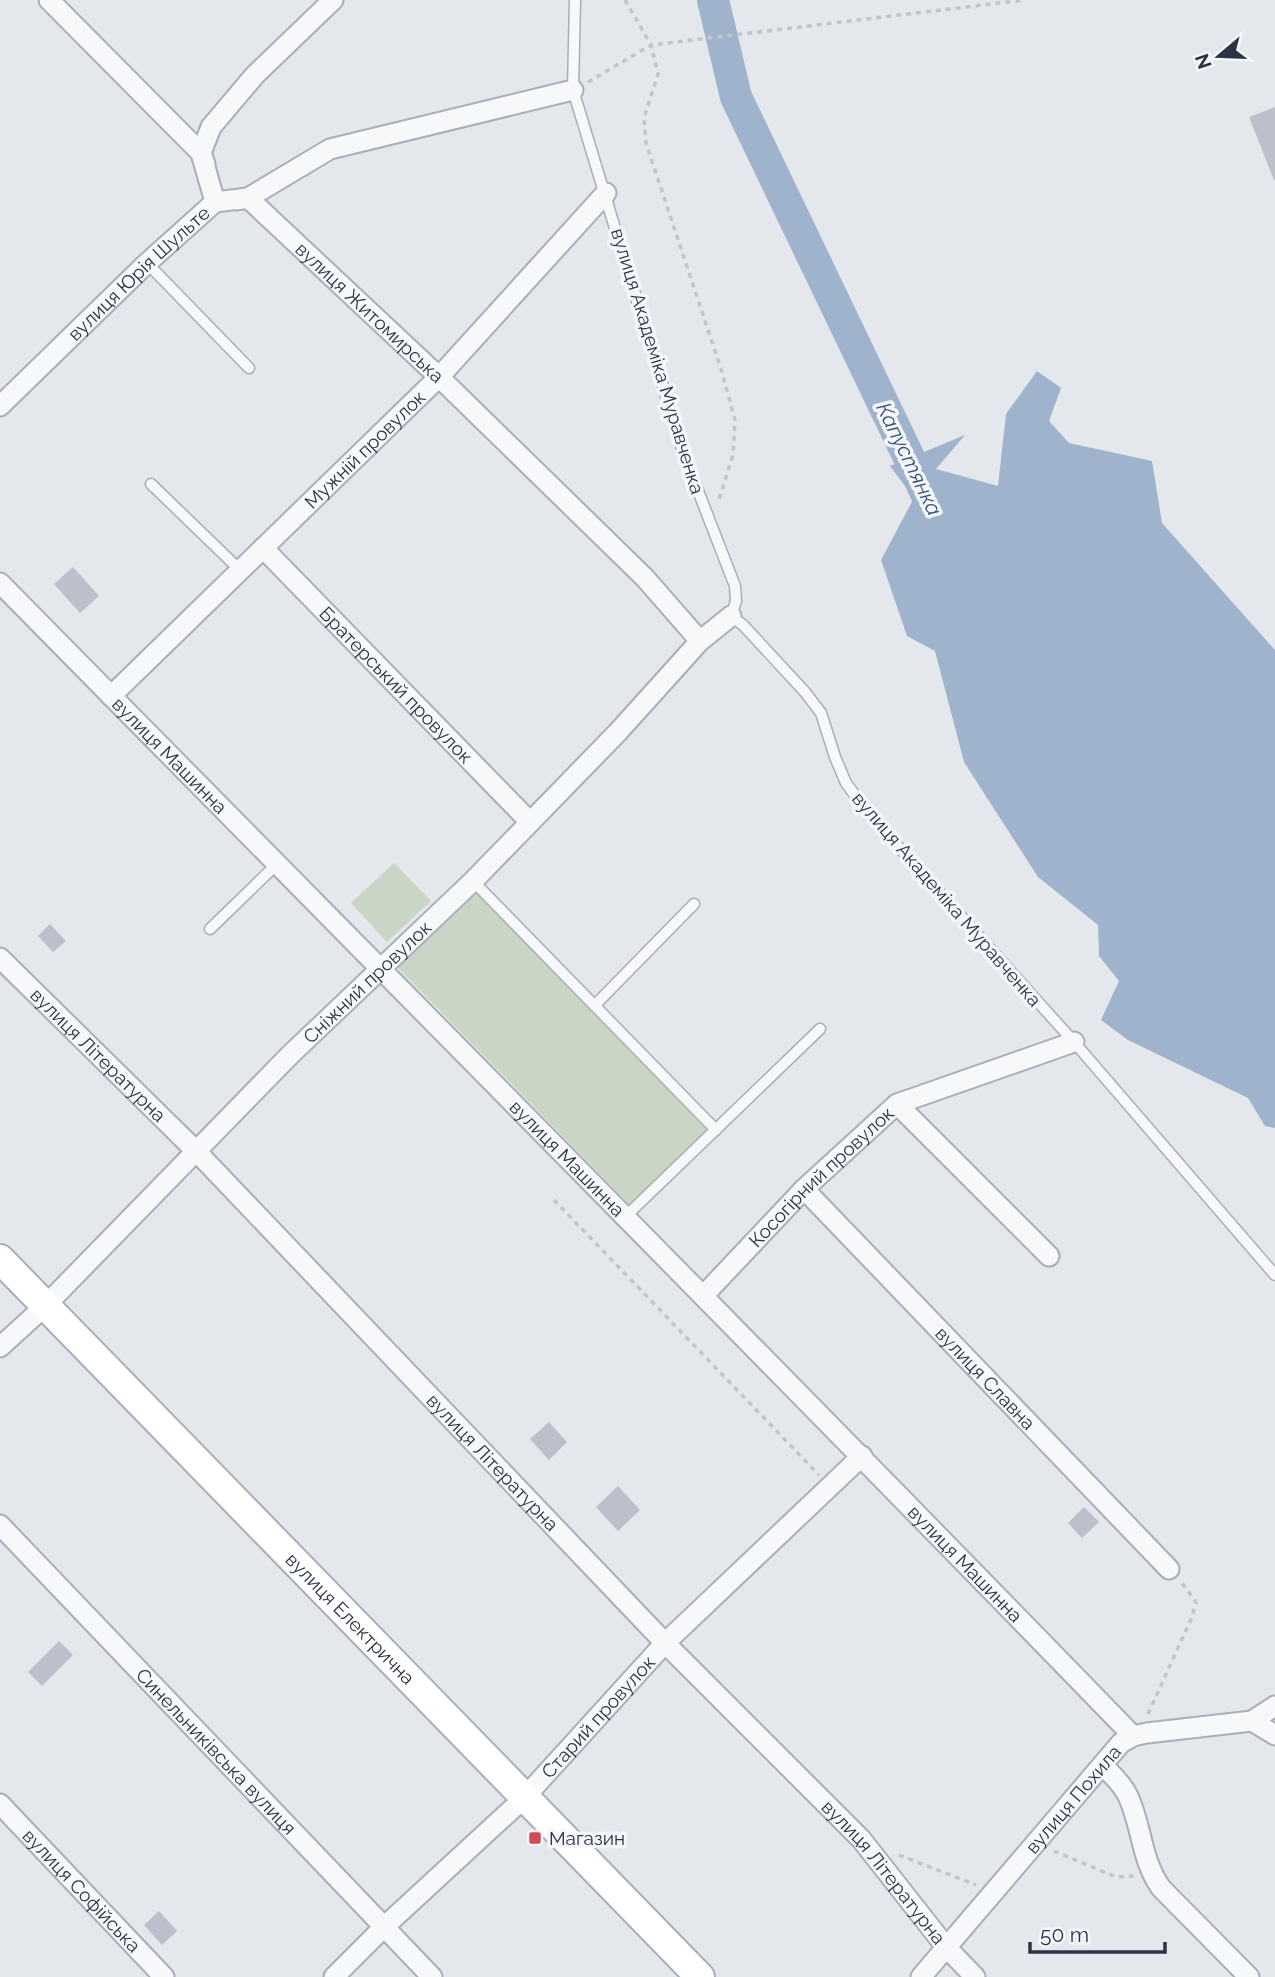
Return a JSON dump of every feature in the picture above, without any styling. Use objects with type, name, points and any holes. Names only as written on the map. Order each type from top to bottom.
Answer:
[{"type":"street","points":[[50,0],[201,153],[211,127],[255,75],[333,0]]},
{"type":"street","points":[[215,202],[248,198],[330,149],[573,90]]},
{"type":"street","name":"вулиця Юрія Шульте","points":[[0,406],[147,263],[215,202],[201,153]]},
{"type":"street","name":"Мужній провулок","points":[[111,696],[439,377],[606,193]]},
{"type":"street","name":"вулиця Житомирська","points":[[248,198],[439,377],[645,578],[700,641]]},
{"type":"street","name":"Братерський провулок","points":[[263,548],[530,822]]},
{"type":"street","name":"вулиця Машинна","points":[[0,583],[862,1456],[1133,1736]]},
{"type":"street","name":"Сніжний провулок","points":[[0,1347],[45,1306],[290,1055],[473,881],[618,732],[700,641],[731,616]]},
{"type":"street","name":"вулиця Літературна","points":[[0,958],[197,1152],[665,1643],[861,1839],[946,1947],[975,1977]]},
{"type":"street","name":"Косогірний провулок","points":[[703,1296],[804,1189],[897,1104],[1074,1042]]},
{"type":"street","points":[[897,1104],[1049,1256]]},
{"type":"street","name":"вулиця Славна","points":[[804,1189],[1169,1569]]},
{"type":"street","name":"вулиця Електрична","points":[[0,1259],[700,1977]]},
{"type":"street","name":"Старий провулок","points":[[334,1977],[384,1927],[524,1798],[665,1643],[862,1456]]},
{"type":"street","name":"Синельниківська вулиця","points":[[0,1525],[432,1977]]},
{"type":"street","name":"вулиця Похила","points":[[921,1977],[1121,1743],[1147,1732],[1252,1721],[1275,1706]]},
{"type":"street","points":[[1252,1721],[1275,1735]]},
{"type":"street","points":[[1103,1766],[1128,1795],[1152,1875],[1160,1888],[1249,1977]]},
{"type":"street","name":"вулиця Софійська","points":[[0,1804],[164,1977]]},
{"type":"lane","name":"вулиця Академіка Муравченка","points":[[575,0],[573,90],[679,440],[735,586],[736,601],[731,616],[743,625],[821,713],[846,783],[867,813],[1074,1042],[1275,1275]]},
{"type":"lane","points":[[147,263],[249,368]]},
{"type":"lane","points":[[151,484],[241,571]]},
{"type":"lane","points":[[210,929],[277,864]]},
{"type":"lane","points":[[473,881],[716,1130]]},
{"type":"lane","points":[[595,1005],[694,904]]},
{"type":"lane","points":[[625,1217],[820,1029]]},
{"type":"path","points":[[625,0],[651,45],[658,74],[643,118],[646,143],[722,372],[735,420],[733,455],[711,525]]},
{"type":"path","points":[[573,90],[651,45],[1024,0]]},
{"type":"path","points":[[555,1200],[830,1486]]},
{"type":"path","points":[[1133,1736],[1153,1706],[1196,1602],[1189,1590],[1169,1569]]},
{"type":"path","points":[[1035,1845],[1116,1877],[1152,1875]]},
{"type":"path","points":[[898,1855],[995,1892]]},
{"type":"green space","points":[[394,863],[431,901],[387,942],[351,903]]},
{"type":"green space","points":[[476,890],[707,1130],[630,1205],[398,968]]},
{"type":"water","points":[[1037,371],[1061,388],[1049,421],[1069,443],[1152,461],[1162,523],[1275,650],[1275,1128],[1265,1126],[1248,1098],[1128,1040],[1101,1020],[1119,981],[1099,956],[1098,925],[1038,877],[964,762],[935,651],[907,636],[881,560],[914,498],[890,466],[965,435],[936,469],[998,486],[1006,414]]},
{"type":"building","points":[[1275,107],[1275,180],[1274,180],[1249,117]]},
{"type":"building","points":[[73,567],[99,596],[80,613],[54,584]]},
{"type":"building","points":[[50,924],[66,941],[53,952],[38,936]]},
{"type":"building","points":[[549,1422],[567,1442],[549,1460],[530,1439]]},
{"type":"building","points":[[618,1486],[640,1510],[618,1531],[596,1507]]},
{"type":"building","points":[[1084,1507],[1099,1522],[1082,1538],[1068,1523]]},
{"type":"building","points":[[59,1641],[73,1655],[42,1686],[28,1672]]},
{"type":"building","points":[[159,1911],[177,1931],[162,1945],[144,1925]]},
{"type":"waterway","name":"Капустянка","points":[[713,0],[736,97],[927,495]]},
{"type":"place","name":"Магазин","points":[[535,1838]]}]
